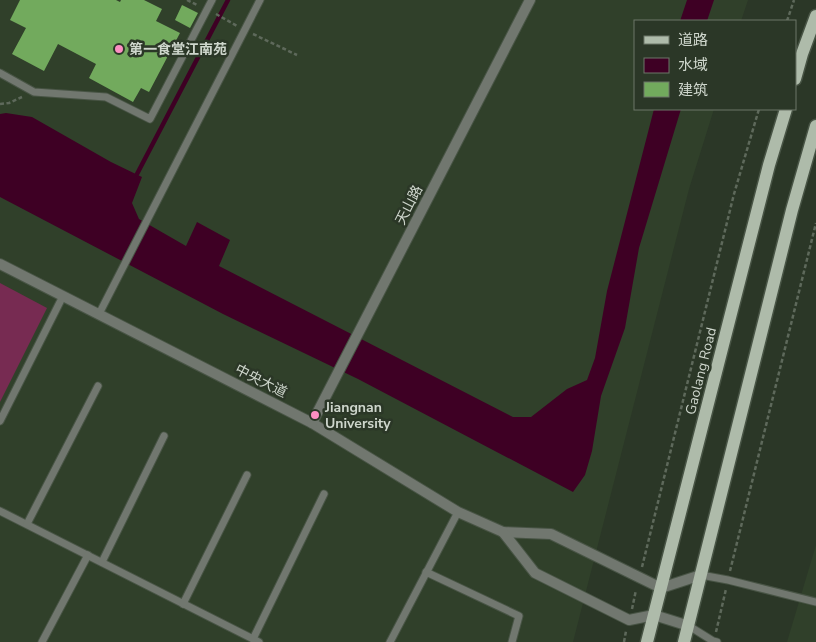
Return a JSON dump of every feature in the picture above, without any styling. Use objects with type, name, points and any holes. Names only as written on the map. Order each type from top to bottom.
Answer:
[{"type":"main road","points":[[796,75],[816,16]]},
{"type":"main road","name":"Gaolang Road","points":[[647,642],[769,165],[786,110]]},
{"type":"main road","points":[[684,642],[792,210],[816,126]]},
{"type":"street","name":"天山路","points":[[312,423],[529,0]]},
{"type":"street","name":"中央大道","points":[[0,264],[312,423],[458,512],[503,532]]},
{"type":"street","points":[[503,532],[550,534],[661,588],[701,575]]},
{"type":"street","points":[[503,532],[535,573],[629,620],[654,615],[689,626]]},
{"type":"lane","points":[[0,74],[34,92],[106,97],[150,119],[212,0]]},
{"type":"lane","points":[[99,314],[260,0]]},
{"type":"lane","points":[[0,421],[63,296]]},
{"type":"lane","points":[[27,524],[98,386]]},
{"type":"lane","points":[[102,562],[164,436]]},
{"type":"lane","points":[[183,604],[247,475]]},
{"type":"lane","points":[[0,511],[256,641],[324,494]]},
{"type":"lane","points":[[390,642],[458,512]]},
{"type":"lane","points":[[42,642],[88,555]]},
{"type":"lane","points":[[426,572],[519,616],[512,642]]},
{"type":"lane","points":[[701,575],[816,602]]},
{"type":"lane","points":[[689,626],[715,642]]},
{"type":"path","points":[[787,20],[794,0]]},
{"type":"path","points":[[0,104],[34,92]]},
{"type":"path","points":[[624,642],[732,204],[759,110]]},
{"type":"path","points":[[715,642],[728,580],[816,223]]},
{"type":"shaded area","name":"Jiangnan University","points":[[0,0],[748,0],[741,20],[634,20],[634,110],[714,110],[689,189],[573,642],[0,642]]},
{"type":"shaded area","points":[[0,283],[47,308],[0,402]]},
{"type":"shaded area","points":[[816,545],[816,642],[787,642]]},
{"type":"water","points":[[687,0],[714,0],[707,20],[680,20]]},
{"type":"water","points":[[654,110],[681,110],[639,248],[625,328],[601,396],[592,451],[585,475],[573,492],[358,379],[223,314],[0,197],[0,114],[6,113],[32,117],[111,162],[142,177],[132,203],[139,219],[186,246],[197,222],[230,240],[219,266],[513,417],[531,417],[567,389],[587,380],[595,358],[607,291]]},
{"type":"building","name":"第一食堂江南苑","points":[[20,0],[116,0],[120,2],[121,0],[144,0],[162,9],[156,21],[180,33],[149,92],[141,88],[133,102],[89,78],[96,64],[58,44],[44,71],[12,54],[26,28],[10,20]]},
{"type":"building","points":[[182,5],[198,13],[190,28],[175,20]]},
{"type":"waterway","points":[[137,174],[228,0]]},
{"type":"place","name":"第一食堂江南苑","points":[[119,49]]},
{"type":"place","name":"Jiangnan University","points":[[315,415]]}]
